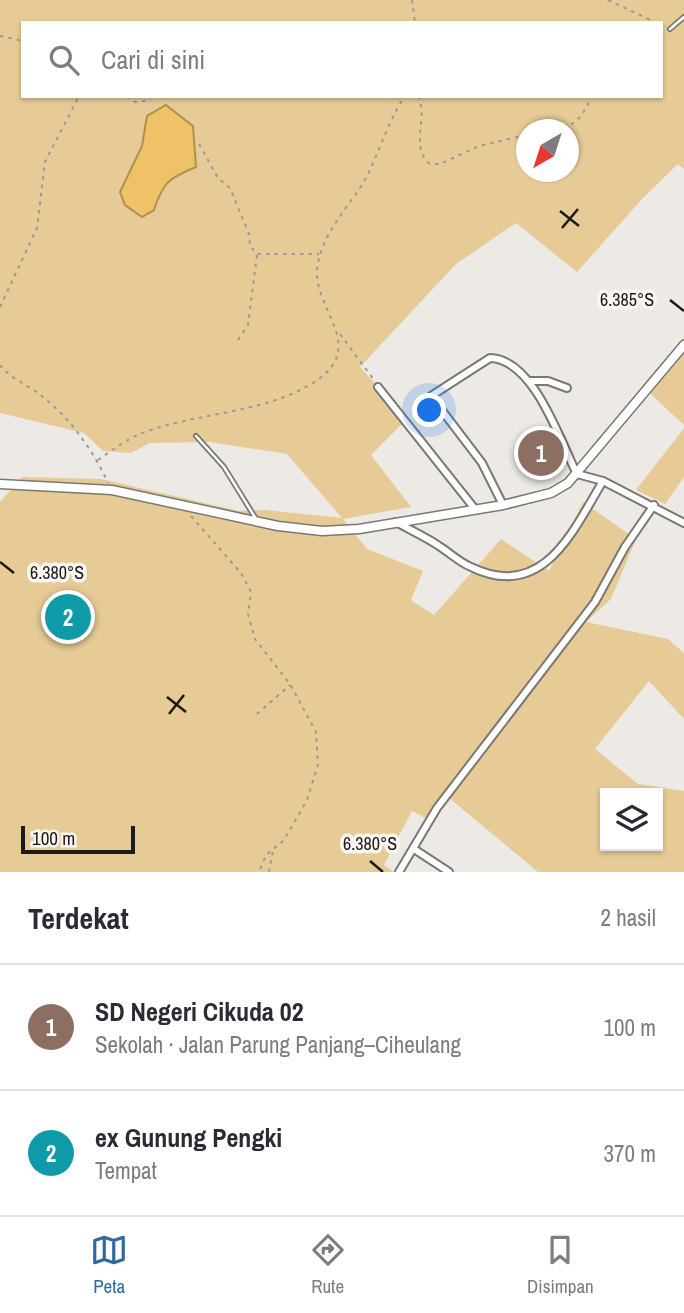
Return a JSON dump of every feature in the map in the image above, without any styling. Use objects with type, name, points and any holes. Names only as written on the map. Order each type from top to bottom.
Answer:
[{"type":"street","points":[[0,484],[112,491],[258,522],[322,531],[359,529],[503,505],[551,493],[577,474],[684,345]]},
{"type":"street","points":[[503,505],[482,463],[431,396],[490,358],[516,367],[530,381],[577,474],[603,481],[654,505],[684,523]]},
{"type":"street","points":[[530,381],[548,381],[567,388]]},
{"type":"street","points":[[379,387],[475,509]]},
{"type":"street","points":[[395,522],[437,544],[467,566],[493,575],[513,575],[536,569],[565,546],[603,481]]},
{"type":"street","points":[[399,872],[437,808],[596,603],[625,548],[654,505]]},
{"type":"street","points":[[414,849],[449,872]]},
{"type":"lane","points":[[670,29],[684,17]]},
{"type":"lane","points":[[196,436],[231,477],[258,522]]},
{"type":"path","points":[[412,0],[415,21]]},
{"type":"path","points":[[608,0],[653,21]]},
{"type":"path","points":[[0,36],[21,41]]},
{"type":"path","points":[[0,307],[37,228],[45,162],[78,98]]},
{"type":"path","points":[[130,98],[135,102],[151,100]]},
{"type":"path","points":[[379,387],[338,332],[323,297],[317,273],[320,254],[366,178],[404,98]]},
{"type":"path","points":[[419,98],[422,103],[420,150],[430,164],[440,164],[479,146],[516,138]]},
{"type":"path","points":[[579,119],[591,98]]},
{"type":"path","points":[[199,144],[218,178],[230,188],[249,234],[250,246],[257,254],[254,294],[247,325],[238,340]]},
{"type":"path","points":[[257,254],[320,254]]},
{"type":"path","points":[[97,460],[122,442],[149,430],[257,404],[316,381],[330,369],[337,354],[338,332]]},
{"type":"path","points":[[0,365],[9,376],[43,397],[97,460],[112,491]]},
{"type":"path","points":[[180,505],[241,573],[251,592],[248,614],[255,639],[290,684],[316,732],[318,765],[307,800],[284,840],[266,855],[259,872]]},
{"type":"path","points":[[257,714],[290,684]]},
{"type":"path","points":[[269,872],[273,850]]},
{"type":"shaded area","points":[[0,0],[684,0],[684,169],[678,164],[642,199],[577,272],[516,223],[456,264],[360,367],[407,419],[371,455],[411,507],[343,519],[367,549],[423,571],[411,600],[434,615],[501,539],[549,571],[583,502],[636,539],[611,599],[586,622],[668,639],[684,653],[684,719],[649,681],[595,749],[638,784],[684,791],[684,872],[538,872],[448,797],[433,822],[412,811],[384,865],[394,872],[0,872],[0,502],[22,477],[101,479],[239,511],[265,510],[342,518],[287,454],[210,442],[150,443],[131,453],[103,451],[84,433],[0,413]],"holes":[[[147,116],[193,126],[196,167],[168,182],[154,210],[121,192],[142,146]]]},
{"type":"shaded area","points":[[166,105],[193,126],[196,167],[168,182],[154,210],[142,217],[125,205],[120,192],[142,146],[147,116]]},
{"type":"shaded area","points":[[684,337],[684,425],[642,386]]},
{"type":"shaded area","points":[[684,428],[684,477],[665,504],[636,490]]},
{"type":"place","name":"SD Negeri Cikuda 02","points":[[541,453]]},
{"type":"place","name":"ex Gunung Pengki","points":[[68,617]]}]
